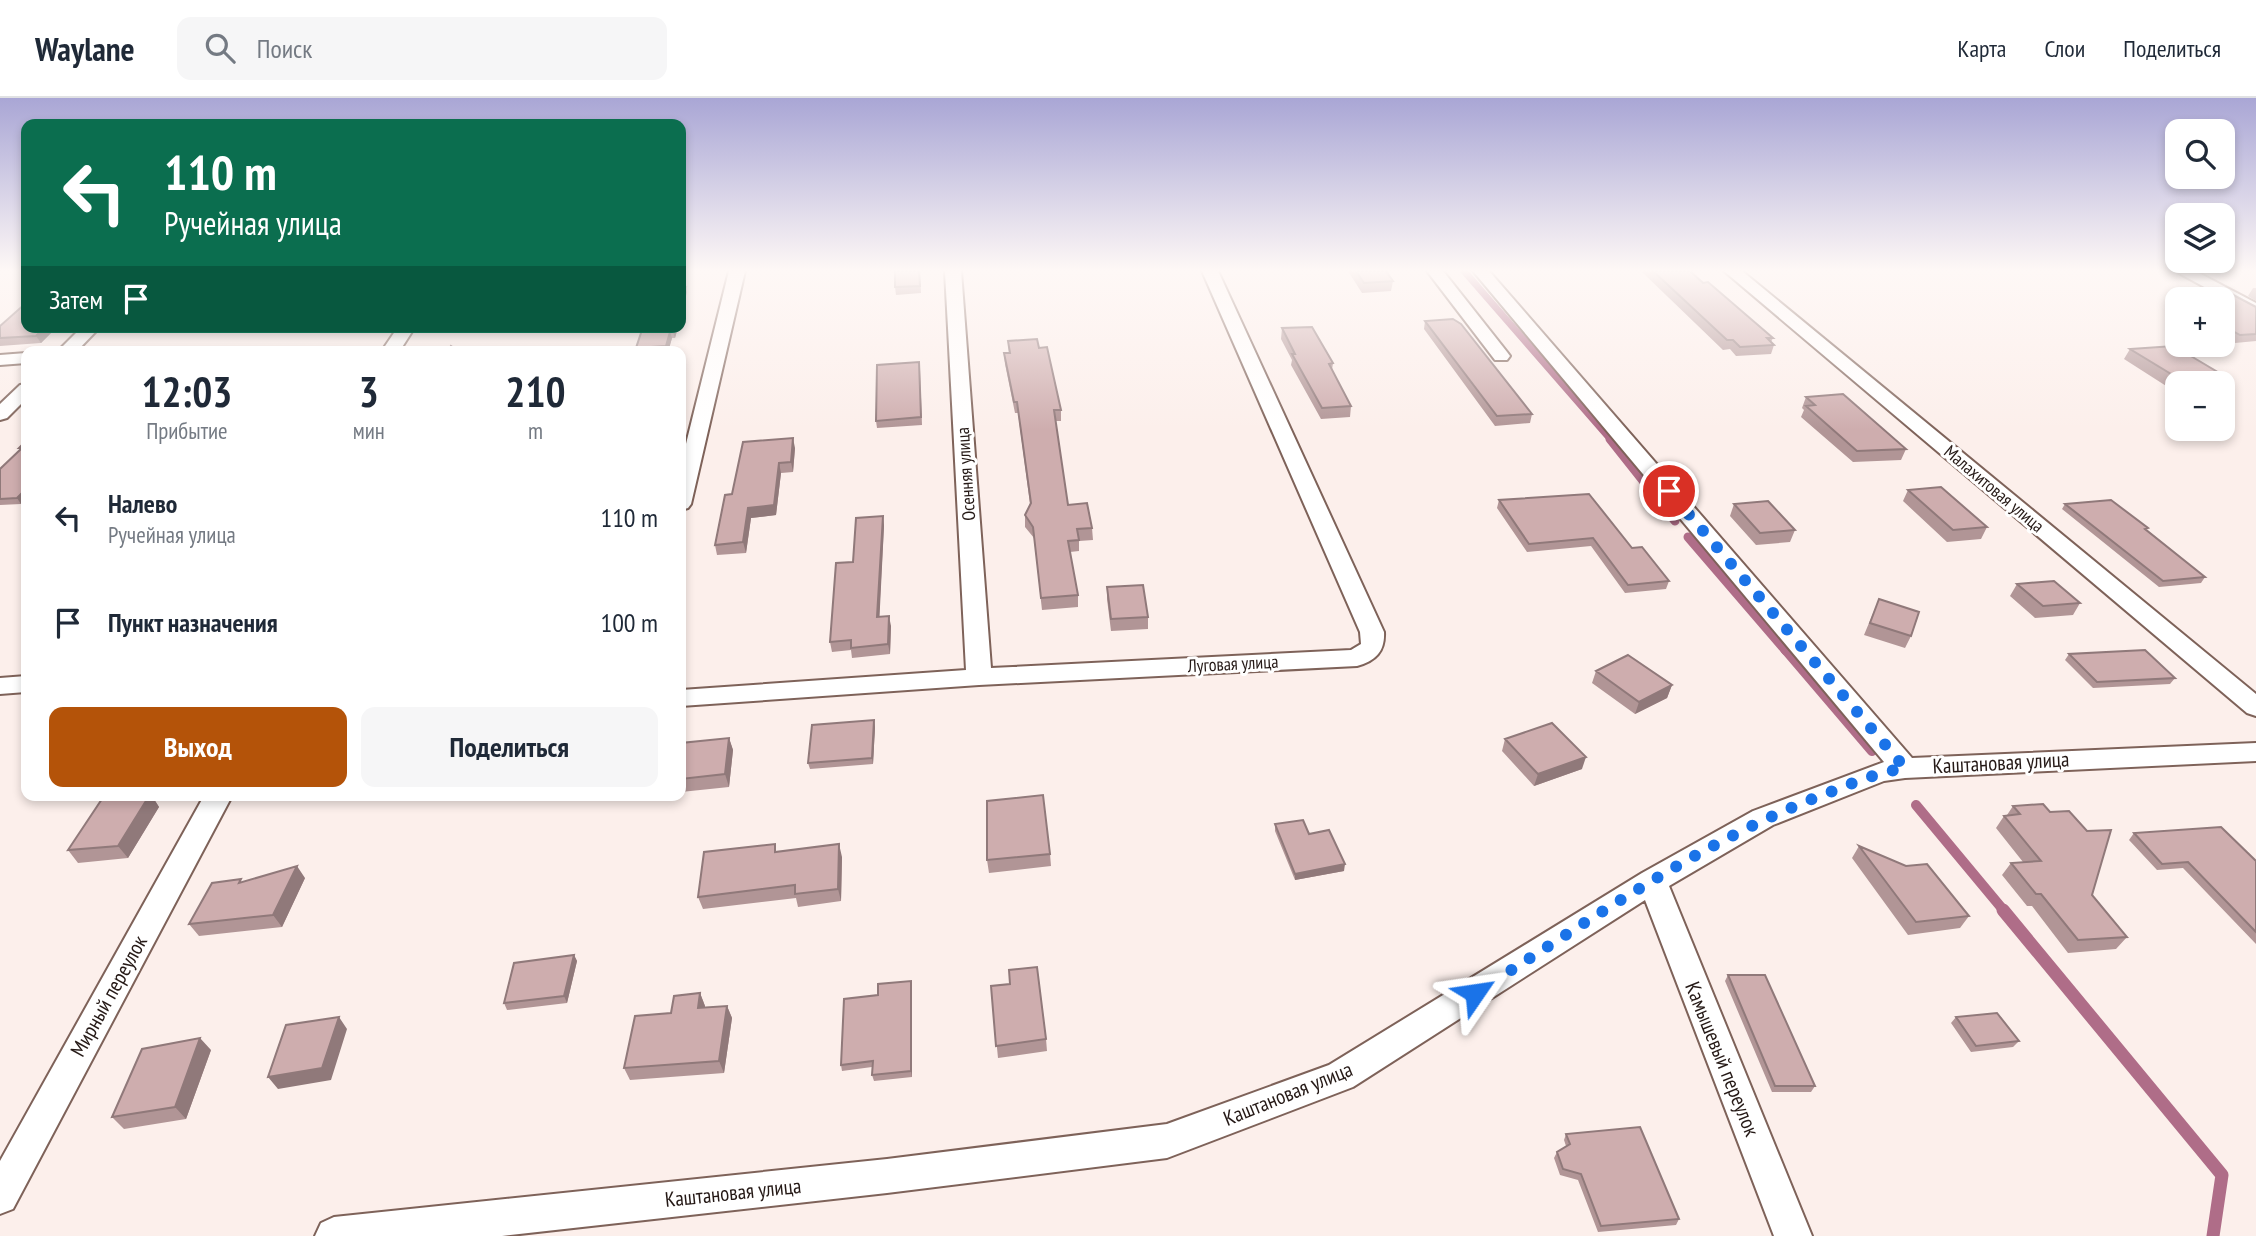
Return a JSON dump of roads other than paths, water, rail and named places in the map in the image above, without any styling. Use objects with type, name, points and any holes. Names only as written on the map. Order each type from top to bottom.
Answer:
[{"type":"street","points":[[686,483],[724,324]]},
{"type":"street","name":"Осенняя улица","points":[[956,324],[979,677]]},
{"type":"street","name":"Луговая улица","points":[[686,698],[979,677],[1357,658],[1373,647],[1372,632],[1234,324]]},
{"type":"street","points":[[1476,324],[1501,356]]},
{"type":"street","points":[[1527,324],[1905,768]]},
{"type":"street","name":"Малахитовая улица","points":[[1796,324],[2256,707]]},
{"type":"street","points":[[72,346],[86,333]]},
{"type":"street","points":[[0,360],[21,358]]},
{"type":"street","points":[[0,414],[21,394]]},
{"type":"street","points":[[0,686],[21,684]]},
{"type":"street","name":"Каштановая улица","points":[[334,1236],[887,1177],[1167,1141],[1341,1076],[1652,881],[1763,818],[1880,772],[1905,768],[2256,752]]},
{"type":"street","name":"Мирный переулок","points":[[0,1196],[215,801]]},
{"type":"street","name":"Камышевый переулок","points":[[1652,881],[1793,1236]]},
{"type":"waterway","points":[[1510,324],[1612,441]]},
{"type":"waterway","points":[[1610,439],[1675,521]]},
{"type":"waterway","points":[[1688,537],[1786,651]]},
{"type":"waterway","points":[[1785,649],[1872,751]]},
{"type":"waterway","points":[[1916,805],[2005,912]]},
{"type":"waterway","points":[[2003,910],[2222,1175],[2213,1236]]}]
